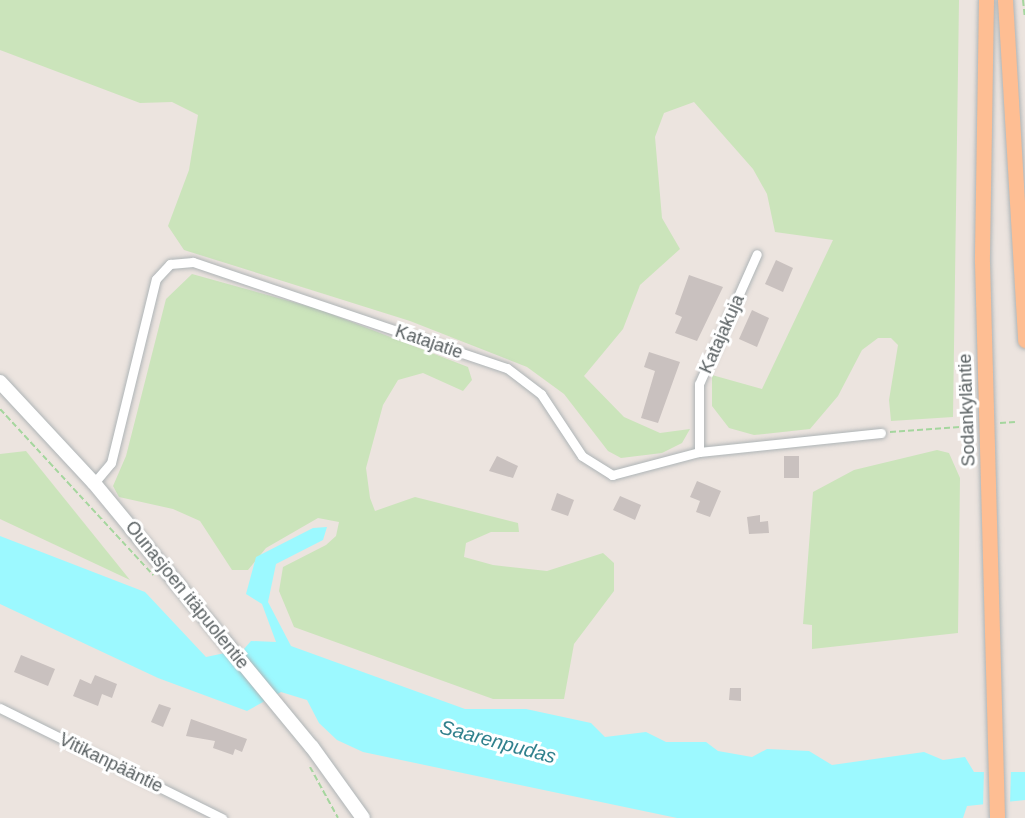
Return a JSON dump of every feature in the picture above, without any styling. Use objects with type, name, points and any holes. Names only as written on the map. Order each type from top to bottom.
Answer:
[{"type":"highway","name":"Sodankyläntie","points":[[986,0],[982,262],[997,760],[995,817]]},
{"type":"highway","points":[[1005,0],[1025,340]]},
{"type":"main road","name":"Ounasjoen itäpuolentie","points":[[0,382],[94,483],[166,579],[363,818]]},
{"type":"street","name":"Katajakuja","points":[[699,453],[699,384],[757,254]]},
{"type":"street","name":"Katajatie","points":[[94,483],[111,463],[156,279],[170,264],[193,262],[507,368],[541,394],[582,456],[598,470],[612,475],[699,453],[881,433]]},
{"type":"street","name":"Vitikanpääntie","points":[[0,708],[222,818]]},
{"type":"path","points":[[1023,0],[1025,18]]},
{"type":"path","points":[[0,409],[166,579]]},
{"type":"path","points":[[1000,423],[1015,422]]},
{"type":"path","points":[[881,433],[975,425]]},
{"type":"path","points":[[309,753],[338,818]]},
{"type":"green space","points":[[0,0],[959,0],[953,417],[891,421],[889,400],[898,345],[891,338],[878,338],[862,350],[838,396],[810,429],[754,435],[729,428],[712,406],[712,375],[762,389],[833,240],[775,232],[767,194],[753,169],[694,102],[664,113],[655,137],[662,218],[680,249],[640,285],[623,329],[584,376],[624,417],[660,433],[690,429],[682,443],[662,453],[621,458],[608,451],[564,394],[527,367],[410,321],[184,250],[168,226],[189,170],[198,115],[172,102],[140,103],[0,50]]},
{"type":"green space","points":[[192,274],[318,309],[468,367],[472,380],[463,391],[423,373],[398,380],[383,405],[366,468],[370,498],[375,511],[415,497],[518,523],[519,532],[491,532],[466,543],[464,557],[493,565],[547,571],[603,553],[614,563],[614,591],[574,644],[564,699],[493,699],[294,627],[279,591],[283,567],[326,545],[336,536],[339,522],[318,518],[266,548],[248,570],[232,570],[200,521],[173,509],[119,497],[113,486],[126,456],[166,299]]},
{"type":"green space","points":[[937,450],[949,453],[960,478],[958,633],[812,649],[812,625],[803,624],[813,492],[854,470]]},
{"type":"green space","points":[[26,451],[130,580],[0,519],[0,454]]},
{"type":"water","name":"Saarenpudas","points":[[327,527],[323,540],[276,564],[268,602],[291,646],[465,709],[526,709],[591,723],[605,737],[646,732],[666,742],[706,742],[718,751],[752,757],[767,749],[809,751],[832,765],[924,752],[943,760],[965,757],[974,772],[1025,772],[1025,800],[967,806],[963,818],[677,818],[363,752],[337,740],[319,723],[307,700],[281,692],[247,711],[158,678],[0,604],[0,536],[145,592],[206,657],[244,649],[251,641],[276,642],[262,604],[246,594],[256,557],[313,528]]},
{"type":"pier","points":[[984,769],[1011,769],[1010,805],[983,807]]},
{"type":"building","points":[[776,260],[793,268],[783,292],[765,284]]},
{"type":"building","points":[[689,275],[723,287],[697,341],[675,333],[682,317],[675,314]]},
{"type":"building","points":[[752,310],[769,318],[757,347],[739,339]]},
{"type":"building","points":[[649,352],[680,362],[658,423],[641,418],[655,371],[644,367]]},
{"type":"building","points":[[497,456],[518,466],[513,478],[489,471]]},
{"type":"building","points":[[784,456],[799,456],[799,478],[784,478]]},
{"type":"building","points":[[697,481],[721,491],[710,517],[696,512],[700,501],[690,497]]},
{"type":"building","points":[[557,493],[574,500],[568,516],[551,510]]},
{"type":"building","points":[[620,496],[641,505],[635,520],[613,510]]},
{"type":"building","points":[[760,515],[760,522],[768,521],[769,533],[749,534],[747,517]]},
{"type":"building","points":[[21,655],[55,669],[48,686],[14,672]]},
{"type":"building","points":[[95,675],[117,684],[112,698],[102,694],[98,706],[73,696],[80,679],[91,684]]},
{"type":"building","points":[[730,688],[741,688],[741,701],[729,700]]},
{"type":"building","points":[[159,704],[171,708],[163,727],[151,722]]},
{"type":"building","points":[[191,719],[247,739],[242,752],[235,749],[233,755],[213,748],[215,741],[186,736]]}]
